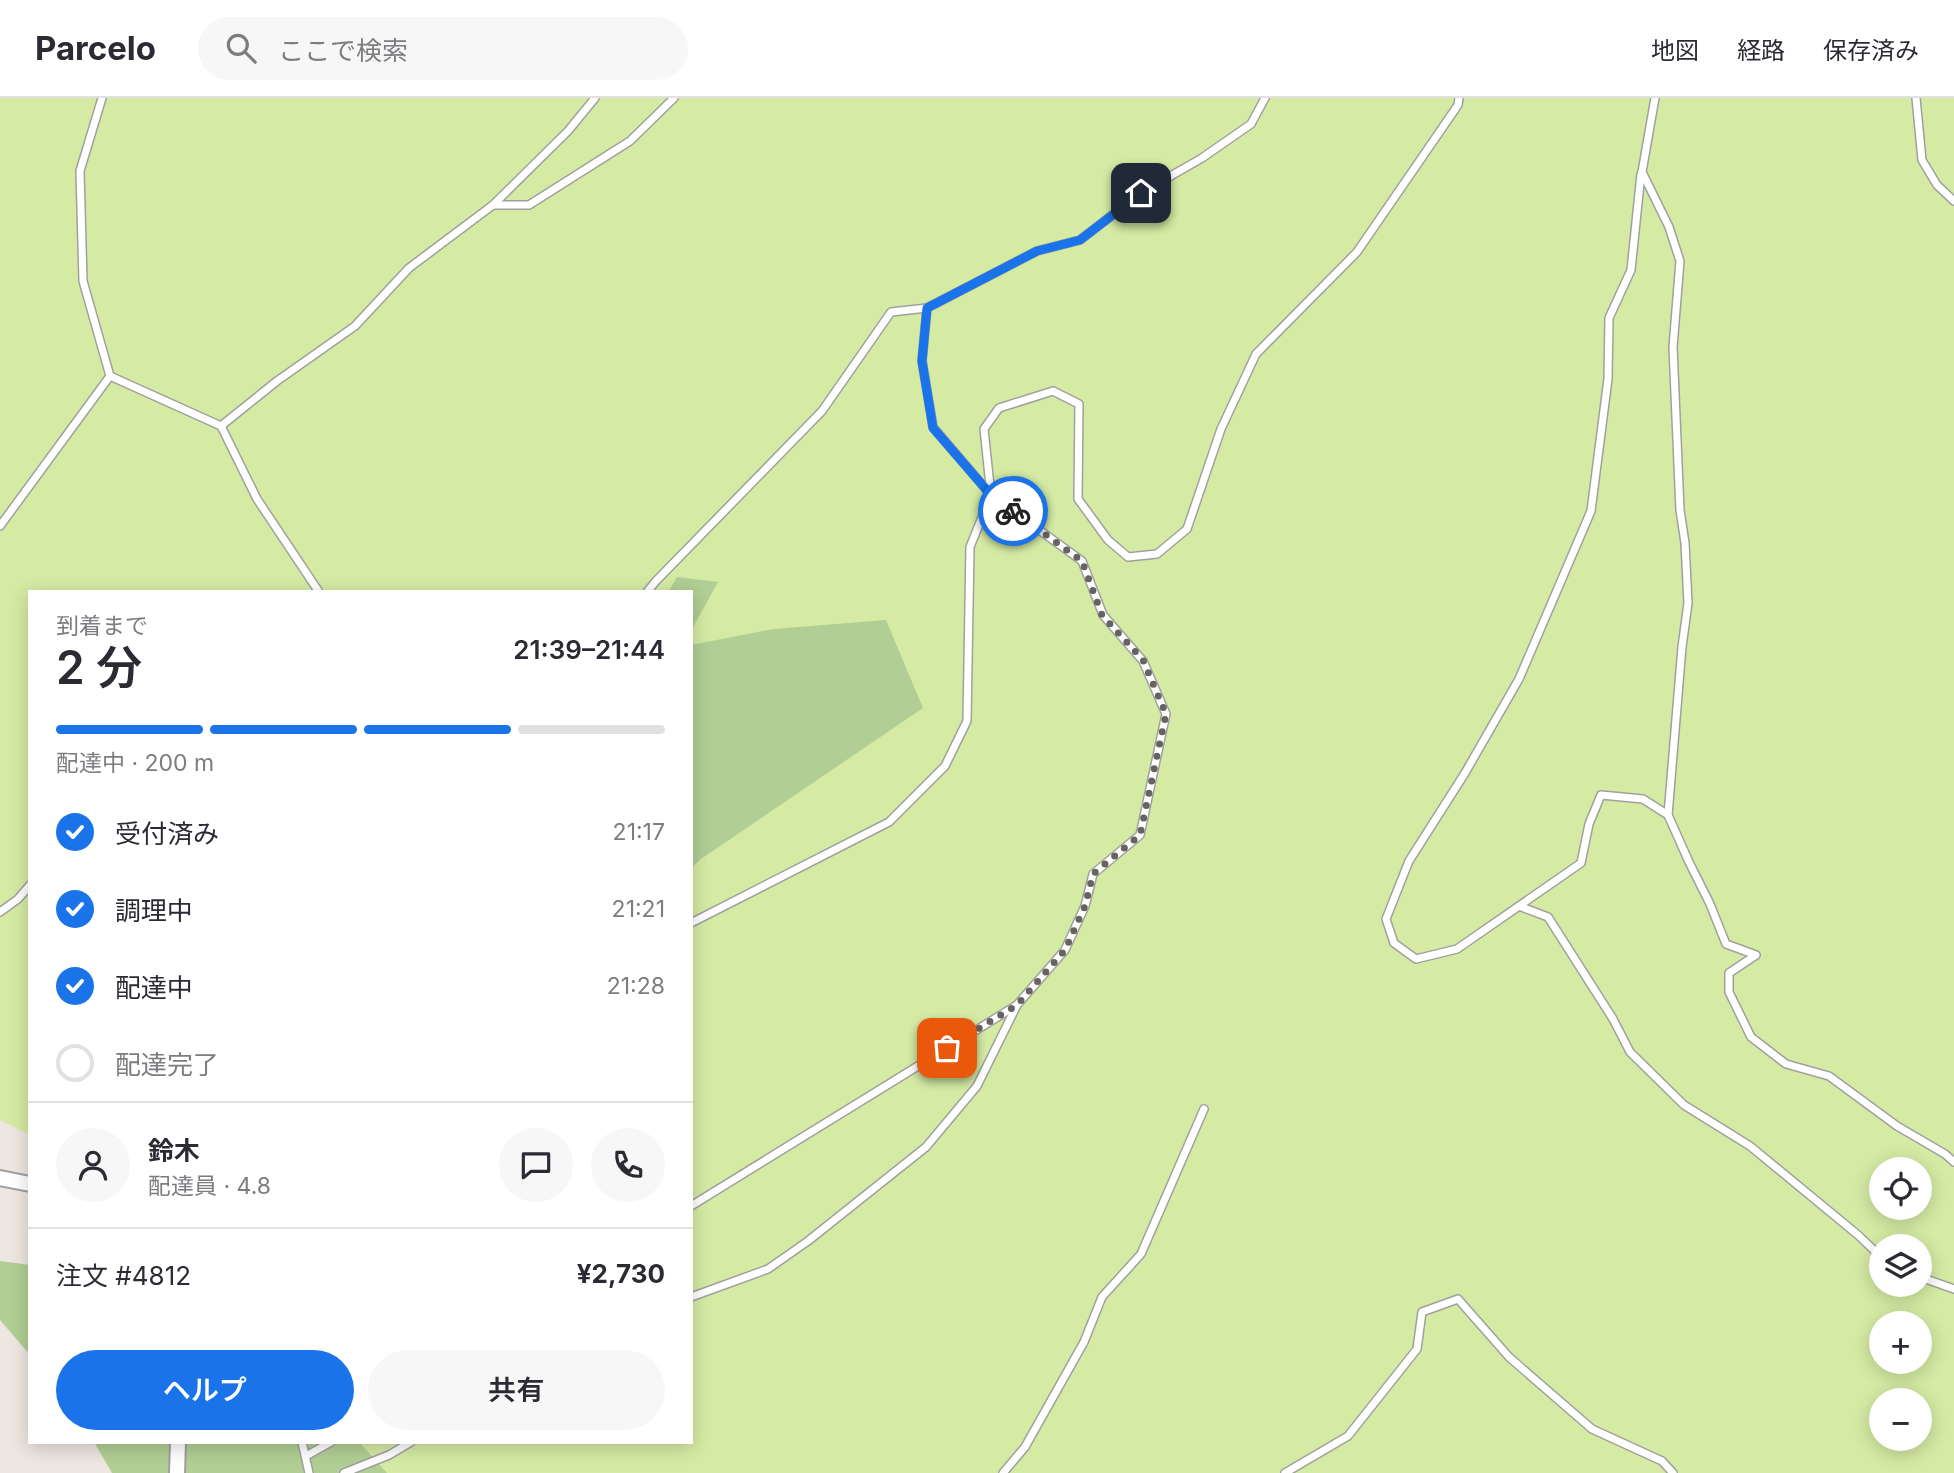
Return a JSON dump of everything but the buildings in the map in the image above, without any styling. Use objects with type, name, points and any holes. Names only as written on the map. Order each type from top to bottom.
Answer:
[{"type":"street","points":[[0,1178],[28,1184]]},
{"type":"street","points":[[177,1473],[178,1444]]},
{"type":"lane","points":[[102,98],[79,171],[83,281],[110,376],[221,426],[257,499],[318,590]]},
{"type":"lane","points":[[221,426],[277,381],[355,326],[409,268],[494,205],[568,131],[595,98]]},
{"type":"lane","points":[[494,205],[529,205],[630,141],[674,98]]},
{"type":"lane","points":[[650,590],[822,411],[891,312],[927,308],[1037,251],[1080,240],[1141,193],[1202,158],[1251,124],[1265,98]]},
{"type":"lane","points":[[693,922],[889,822],[945,766],[967,721],[970,547],[991,495],[984,429],[999,408],[1054,390],[1079,404],[1078,499],[1108,540],[1128,557],[1157,554],[1188,529],[1221,429],[1256,354],[1357,252],[1458,105],[1459,98]]},
{"type":"lane","points":[[1655,98],[1642,172],[1631,270],[1609,318],[1608,379],[1591,511],[1519,679],[1465,773],[1409,861],[1386,919],[1394,943],[1416,959],[1457,948],[1581,863],[1589,824],[1601,795],[1643,799],[1668,815]]},
{"type":"lane","points":[[1916,98],[1922,160],[1937,185],[1954,201]]},
{"type":"lane","points":[[1642,172],[1669,227],[1680,261],[1673,347],[1680,510],[1685,543],[1688,603],[1668,815],[1726,944],[1756,955],[1729,973],[1729,992],[1751,1037],[1786,1064],[1829,1076],[1896,1126],[1954,1161]]},
{"type":"lane","points":[[693,1296],[768,1269],[808,1241],[926,1147],[977,1086],[1017,1005],[1065,950],[1085,906],[1093,874],[1140,835],[1166,714],[1143,660],[1102,615],[1082,561],[991,495],[933,428],[922,361],[927,308]]},
{"type":"lane","points":[[0,526],[110,376]]},
{"type":"lane","points":[[0,912],[18,899],[28,887]]},
{"type":"lane","points":[[1519,906],[1548,918],[1613,1019],[1630,1052],[1684,1105],[1750,1146],[1869,1246]]},
{"type":"lane","points":[[693,1205],[1017,1005]]},
{"type":"lane","points":[[1003,1473],[1026,1447],[1084,1342],[1102,1297],[1141,1254],[1205,1109]]},
{"type":"lane","points":[[1932,1281],[1954,1289]]},
{"type":"lane","points":[[1285,1473],[1348,1436],[1417,1349],[1422,1312],[1458,1299],[1509,1357],[1592,1429],[1662,1461],[1673,1473]]},
{"type":"lane","points":[[303,1444],[309,1473]]},
{"type":"lane","points":[[306,1456],[327,1444]]},
{"type":"lane","points":[[344,1473],[389,1455],[408,1444]]},
{"type":"green space","points":[[0,98],[1954,98],[1954,1473],[236,1473],[229,1444],[693,1444],[693,590],[28,590],[28,1134],[0,1120]]},
{"type":"green space","points":[[677,577],[718,582],[693,627],[693,590],[670,590]]},
{"type":"green space","points":[[886,620],[923,708],[693,866],[693,645],[773,629]]},
{"type":"green space","points":[[0,1261],[28,1265],[28,1353],[0,1320]]},
{"type":"green space","points":[[95,1444],[361,1444],[387,1473],[112,1473]]},
{"type":"way so far","points":[[947,1048],[1017,1005],[1065,950],[1085,906],[1093,874],[1140,835],[1166,714],[1143,660],[1102,615],[1082,561],[1013,511]]},
{"type":"route","points":[[1013,511],[991,495],[933,428],[922,361],[927,308],[1037,251],[1080,240],[1141,193]]}]
